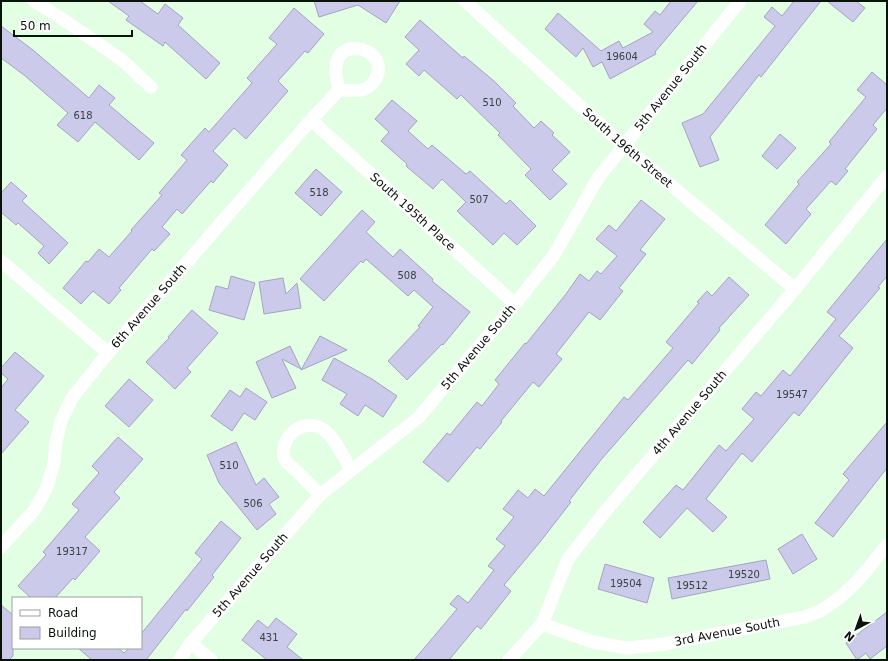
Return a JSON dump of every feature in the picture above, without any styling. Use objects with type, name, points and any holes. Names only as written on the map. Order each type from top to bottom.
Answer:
[{"type":"street","points":[[34,1],[62,18],[122,60],[151,87]]},
{"type":"street","name":"South 196th Street","points":[[465,1],[624,146],[794,289]]},
{"type":"street","name":"5th Avenue South","points":[[179,660],[191,644],[320,494],[418,418],[515,304],[554,255],[598,178],[740,1]]},
{"type":"street","name":"6th Avenue South","points":[[1,547],[36,508],[47,487],[54,463],[56,442],[61,421],[72,398],[108,353],[311,120],[339,90]]},
{"type":"street","name":"South 195th Place","points":[[311,120],[515,304]]},
{"type":"street","name":"4th Avenue South","points":[[509,660],[542,624],[568,559],[604,513],[794,289],[887,176]]},
{"type":"street","points":[[1,261],[108,353]]},
{"type":"street","points":[[320,494],[285,460],[285,442],[294,431],[305,426],[313,426],[324,430],[332,439],[351,470]]},
{"type":"street","name":"3rd Avenue South","points":[[542,624],[593,642],[627,648],[664,644],[805,617],[824,608],[844,595],[862,576],[887,545]]},
{"type":"street","points":[[191,644],[211,660]]},
{"type":"building","points":[[108,1],[140,1],[158,14],[165,4],[183,18],[178,25],[220,63],[206,79],[165,42],[163,46],[126,20],[129,16]]},
{"type":"building","points":[[314,1],[400,1],[386,23],[358,5],[319,17]]},
{"type":"building","points":[[671,1],[698,1],[655,52],[656,54],[610,79],[602,62],[593,67],[583,48],[576,57],[545,29],[558,13],[601,51],[619,41],[623,48],[653,32],[644,24],[655,11],[660,15]]},
{"type":"building","points":[[794,1],[821,1],[761,77],[759,75],[710,137],[719,160],[700,167],[682,123],[703,114],[775,26],[764,17],[772,7],[782,16]]},
{"type":"building","points":[[827,1],[856,1],[865,8],[853,22]]},
{"type":"building","points":[[294,8],[324,34],[308,53],[305,51],[278,81],[288,91],[246,139],[234,128],[213,151],[228,165],[213,183],[211,181],[182,214],[177,209],[162,227],[170,234],[154,251],[152,249],[119,288],[121,290],[109,304],[93,291],[81,304],[63,288],[86,261],[88,262],[99,249],[109,257],[162,195],[159,193],[187,160],[181,155],[205,128],[209,132],[252,83],[247,78],[277,44],[269,38]]},
{"type":"building","points":[[420,20],[463,58],[464,56],[494,81],[516,103],[513,106],[534,128],[541,121],[554,133],[552,135],[570,152],[552,170],[567,184],[550,200],[525,175],[531,169],[498,135],[500,133],[461,95],[457,99],[424,70],[419,76],[406,64],[419,50],[405,37]]},
{"type":"building","points":[[1,26],[33,50],[89,98],[99,85],[115,98],[109,105],[154,143],[139,160],[95,122],[78,142],[57,125],[68,113],[24,75],[1,58]]},
{"type":"building","points":[[872,72],[887,85],[887,108],[873,125],[877,129],[845,169],[848,171],[836,185],[831,181],[806,209],[811,214],[786,244],[765,225],[799,184],[797,182],[831,144],[829,142],[866,97],[857,90]]},
{"type":"building","points":[[392,100],[417,121],[408,131],[428,149],[432,145],[466,174],[470,171],[506,204],[510,200],[536,226],[517,245],[504,233],[493,245],[457,211],[466,202],[442,179],[433,189],[406,166],[407,164],[381,141],[389,132],[375,119]]},
{"type":"building","points":[[780,134],[796,148],[777,169],[762,156]]},
{"type":"building","points":[[316,169],[342,192],[321,216],[295,193]]},
{"type":"building","points":[[11,182],[27,196],[22,201],[68,243],[49,264],[38,253],[44,246],[18,223],[16,225],[1,212],[1,193]]},
{"type":"building","points":[[641,200],[665,219],[640,250],[646,254],[619,288],[623,291],[600,320],[589,312],[556,354],[562,359],[539,387],[533,382],[480,449],[477,447],[448,482],[423,462],[447,433],[450,435],[477,402],[482,406],[499,384],[495,380],[525,343],[526,344],[580,274],[589,281],[597,271],[601,274],[617,256],[596,239],[609,225],[616,231]]},
{"type":"building","points":[[362,210],[375,222],[366,232],[393,257],[400,249],[433,279],[432,281],[470,312],[443,345],[442,344],[407,380],[388,361],[420,327],[418,326],[433,307],[414,290],[408,296],[366,259],[363,263],[361,261],[324,301],[300,279]]},
{"type":"building","points":[[887,239],[887,276],[878,287],[880,288],[839,336],[853,348],[799,416],[794,412],[752,462],[742,453],[706,499],[727,517],[713,532],[687,508],[660,538],[643,522],[676,485],[683,490],[719,445],[726,451],[754,419],[742,409],[756,392],[761,396],[783,370],[790,376],[836,319],[827,312]]},
{"type":"building","points":[[231,276],[255,283],[244,320],[209,310],[216,286],[228,289]]},
{"type":"building","points":[[729,277],[749,295],[719,328],[720,330],[692,364],[688,360],[600,461],[569,501],[571,502],[504,585],[511,591],[481,629],[477,626],[449,660],[414,660],[457,609],[450,604],[458,595],[468,603],[494,570],[488,566],[505,546],[496,539],[514,517],[503,509],[518,490],[528,498],[535,489],[544,496],[624,397],[628,400],[673,348],[666,342],[699,303],[697,302],[707,291],[712,296]]},
{"type":"building","points":[[283,278],[286,294],[297,283],[301,308],[264,314],[259,282]]},
{"type":"building","points":[[192,310],[218,333],[187,368],[191,372],[175,389],[146,362],[169,338],[168,337]]},
{"type":"building","points":[[320,336],[347,350],[301,370]]},
{"type":"building","points":[[290,346],[301,369],[282,359],[296,388],[272,398],[256,362]]},
{"type":"building","points":[[15,352],[44,376],[15,410],[29,422],[1,454],[1,388],[8,379],[1,373],[1,368]]},
{"type":"building","points":[[334,358],[372,379],[397,396],[383,417],[365,405],[358,416],[340,404],[347,394],[322,380]]},
{"type":"building","points":[[129,379],[153,400],[129,427],[105,406]]},
{"type":"building","points":[[246,388],[267,402],[255,420],[244,413],[232,431],[211,416],[230,390],[240,397]]},
{"type":"building","points":[[887,422],[887,468],[833,537],[815,523],[849,480],[843,474]]},
{"type":"building","points":[[118,437],[143,459],[114,492],[120,498],[85,537],[100,551],[75,580],[73,578],[56,597],[30,597],[18,586],[46,555],[43,552],[79,510],[72,504],[99,473],[92,466]]},
{"type":"building","points":[[236,442],[256,485],[264,478],[279,497],[269,504],[276,514],[257,530],[219,483],[207,455]]},
{"type":"building","points":[[221,521],[241,538],[212,575],[214,577],[187,611],[186,609],[146,660],[92,660],[79,649],[119,649],[124,653],[128,649],[142,649],[142,633],[202,559],[195,553]]},
{"type":"building","points":[[802,534],[817,559],[793,574],[778,549]]},
{"type":"building","points":[[766,560],[770,579],[672,599],[668,578]]},
{"type":"building","points":[[605,564],[654,578],[647,603],[598,589]]},
{"type":"building","points":[[1,605],[12,614],[13,656],[9,660],[1,660]]},
{"type":"building","points":[[887,612],[887,646],[870,659],[866,653],[857,660],[846,643]]},
{"type":"building","points":[[276,618],[297,634],[287,647],[303,660],[267,660],[242,640],[258,620],[268,628]]}]
